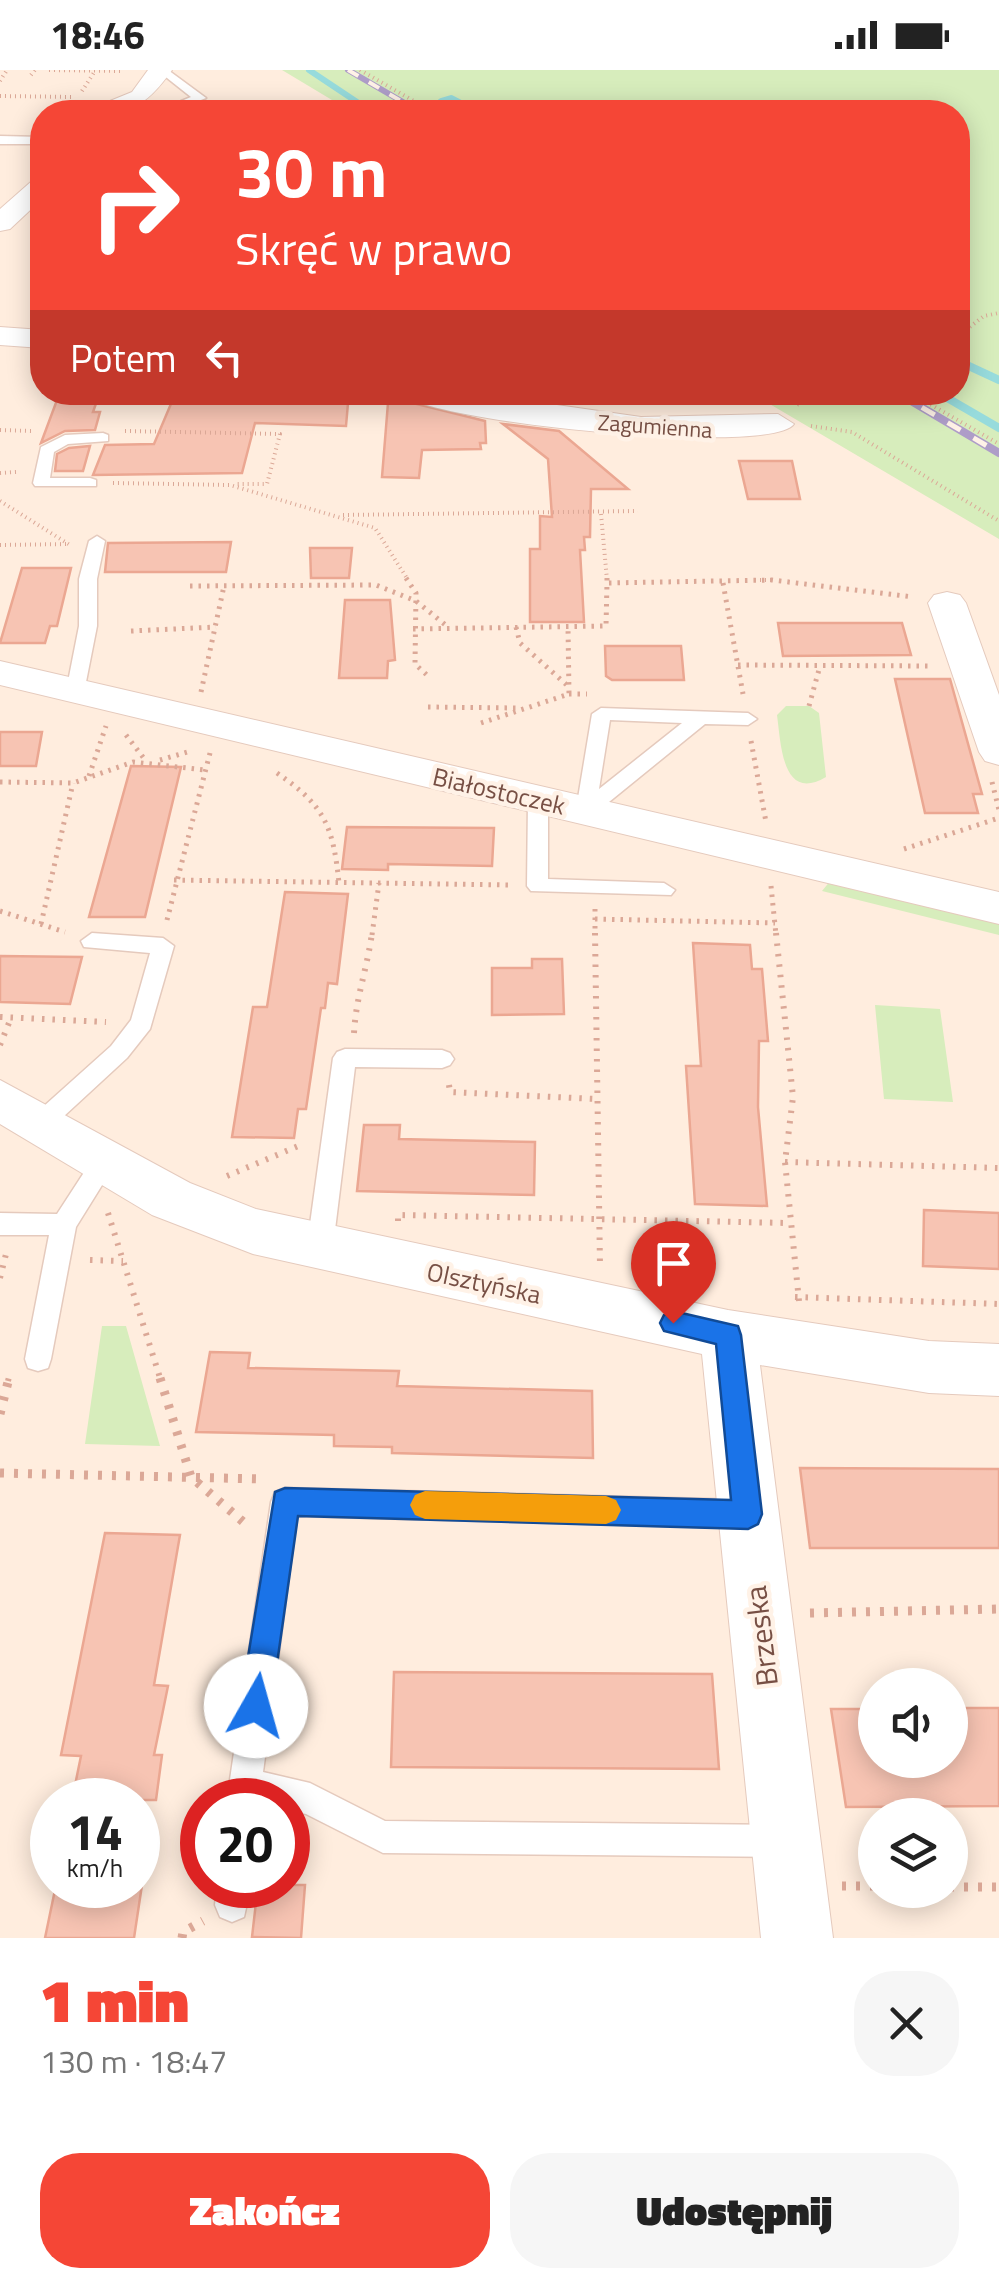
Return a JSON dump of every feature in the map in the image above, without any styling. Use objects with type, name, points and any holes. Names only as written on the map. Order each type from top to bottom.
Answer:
[{"type":"street","points":[[117,100],[140,97],[161,71]]},
{"type":"street","points":[[0,223],[30,194]]},
{"type":"street","points":[[0,336],[30,338]]},
{"type":"street","name":"Zagumienna","points":[[498,405],[659,430],[718,431],[790,413]]},
{"type":"street","points":[[947,602],[973,667],[999,752]]},
{"type":"street","name":"Białostoczek","points":[[0,673],[999,908]]},
{"type":"street","name":"Olsztyńska","points":[[21,1111],[102,1166],[171,1199],[253,1230],[728,1335],[802,1322],[949,1369],[999,1370]]},
{"type":"street","name":"Brzeska","points":[[728,1335],[797,1938]]},
{"type":"lane","points":[[161,71],[200,98],[194,100]]},
{"type":"lane","points":[[0,140],[30,141]]},
{"type":"lane","points":[[90,483],[42,483],[47,450],[65,440],[102,438]]},
{"type":"lane","points":[[75,692],[88,626],[90,546]]},
{"type":"lane","points":[[586,810],[601,714],[748,719]]},
{"type":"lane","points":[[586,810],[701,717]]},
{"type":"lane","points":[[538,800],[538,886],[664,890]]},
{"type":"lane","points":[[21,1111],[119,1052],[142,1023],[163,946],[92,941]]},
{"type":"lane","points":[[320,1246],[345,1058],[442,1059]]},
{"type":"lane","points":[[38,1359],[64,1225],[102,1166]]},
{"type":"lane","points":[[0,1224],[64,1225]]},
{"type":"lane","points":[[246,1778],[285,1502],[748,1514]]},
{"type":"lane","points":[[310,1800],[383,1837],[786,1841]]},
{"type":"path","points":[[1,79],[7,70]]},
{"type":"path","points":[[49,70],[161,71]]},
{"type":"path","points":[[360,70],[412,100]]},
{"type":"path","points":[[88,100],[95,71]]},
{"type":"path","points":[[0,96],[44,100]]},
{"type":"path","points":[[970,327],[984,316],[999,313]]},
{"type":"path","points":[[790,413],[799,405]]},
{"type":"path","points":[[932,405],[999,444]]},
{"type":"path","points":[[790,413],[852,432],[999,521]]},
{"type":"path","points":[[0,430],[49,431]]},
{"type":"path","points":[[90,483],[267,484],[280,434],[125,431]]},
{"type":"path","points":[[230,484],[375,528],[416,593],[415,664],[428,676]]},
{"type":"path","points":[[0,501],[69,544]]},
{"type":"path","points":[[331,515],[638,511]]},
{"type":"path","points":[[413,628],[606,626],[602,514]]},
{"type":"path","points":[[0,546],[90,546]]},
{"type":"path","points":[[606,583],[772,580],[947,602]]},
{"type":"path","points":[[190,586],[376,585],[416,602],[449,628]]},
{"type":"path","points":[[192,718],[224,586]]},
{"type":"path","points":[[131,631],[216,627]]},
{"type":"path","points":[[516,627],[520,643],[568,687]]},
{"type":"path","points":[[481,723],[568,694],[568,627]]},
{"type":"path","points":[[738,665],[973,667]]},
{"type":"path","points":[[809,706],[820,666]]},
{"type":"path","points":[[89,777],[117,702]]},
{"type":"path","points":[[428,707],[522,708]]},
{"type":"path","points":[[154,762],[212,744],[174,880],[163,946]]},
{"type":"path","points":[[0,782],[74,783],[133,762],[205,770]]},
{"type":"path","points":[[272,771],[301,789],[333,823],[338,883]]},
{"type":"path","points":[[41,924],[74,783]]},
{"type":"path","points":[[840,869],[999,818]]},
{"type":"path","points":[[174,880],[538,886]]},
{"type":"path","points":[[353,1058],[356,991],[366,978],[378,884]]},
{"type":"path","points":[[771,886],[793,1096],[785,1162],[802,1322]]},
{"type":"path","points":[[594,888],[602,1308]]},
{"type":"path","points":[[0,911],[92,941]]},
{"type":"path","points":[[596,919],[775,923]]},
{"type":"path","points":[[0,1017],[142,1023]]},
{"type":"path","points":[[0,1045],[11,1018]]},
{"type":"path","points":[[442,1059],[450,1092],[597,1099]]},
{"type":"path","points":[[171,1199],[336,1130]]},
{"type":"path","points":[[785,1162],[999,1168]]},
{"type":"path","points":[[102,1166],[104,1199],[191,1477],[276,1549]]},
{"type":"path","points":[[395,1262],[398,1215],[598,1216],[789,1224]]},
{"type":"path","points":[[780,1296],[802,1322]]},
{"type":"path","points":[[802,1322],[999,1304]]},
{"type":"path","points":[[0,1473],[268,1480]]},
{"type":"path","points":[[759,1614],[999,1609]]},
{"type":"path","points":[[968,1887],[999,1887]]},
{"type":"green space","points":[[282,70],[999,70],[999,539],[771,405],[970,405],[970,100],[332,100]]},
{"type":"green space","points":[[786,706],[809,706],[819,713],[826,777],[811,783],[800,782],[786,767],[777,715]]},
{"type":"green space","points":[[831,880],[999,920],[999,935],[822,891]]},
{"type":"green space","points":[[875,1005],[940,1009],[953,1102],[884,1099]]},
{"type":"green space","points":[[102,1326],[126,1326],[160,1446],[85,1444]]},
{"type":"building","points":[[55,405],[95,405],[93,412],[100,412],[95,430],[65,431],[41,443]]},
{"type":"building","points":[[170,405],[348,405],[346,426],[255,423],[242,473],[93,475],[105,445],[154,444]]},
{"type":"building","points":[[388,405],[421,405],[485,421],[486,443],[480,443],[481,449],[422,450],[419,478],[382,477]]},
{"type":"building","points":[[503,424],[559,431],[628,489],[591,489],[590,537],[584,537],[585,550],[580,550],[584,622],[530,622],[530,549],[540,549],[540,516],[552,517],[548,459]]},
{"type":"building","points":[[90,446],[83,471],[55,471],[57,454],[69,448]]},
{"type":"building","points":[[739,461],[792,461],[800,499],[748,499]]},
{"type":"building","points":[[231,542],[226,572],[105,572],[108,543]]},
{"type":"building","points":[[310,548],[352,548],[349,578],[311,578]]},
{"type":"building","points":[[22,568],[71,568],[57,626],[50,626],[45,643],[0,643]]},
{"type":"building","points":[[345,600],[390,600],[395,660],[388,661],[387,678],[339,678]]},
{"type":"building","points":[[778,623],[902,623],[911,655],[783,656]]},
{"type":"building","points":[[605,646],[681,646],[684,680],[612,680],[606,676]]},
{"type":"building","points":[[895,679],[950,679],[982,794],[973,794],[978,813],[925,813]]},
{"type":"building","points":[[0,732],[42,732],[36,766],[0,766]]},
{"type":"building","points":[[131,766],[181,767],[145,917],[89,917]]},
{"type":"building","points":[[347,827],[494,828],[492,866],[388,864],[388,870],[342,869]]},
{"type":"building","points":[[285,892],[348,894],[337,984],[328,983],[325,1008],[321,1008],[306,1109],[298,1109],[294,1138],[232,1137],[253,1007],[267,1007]]},
{"type":"building","points":[[693,943],[750,945],[752,969],[762,969],[768,1041],[759,1041],[758,1107],[767,1206],[695,1204],[686,1066],[701,1066]]},
{"type":"building","points":[[0,956],[82,957],[70,1004],[0,1002]]},
{"type":"building","points":[[532,959],[562,959],[564,1014],[492,1015],[492,968],[532,968]]},
{"type":"building","points":[[364,1125],[400,1125],[399,1139],[535,1142],[534,1195],[357,1191]]},
{"type":"building","points":[[924,1210],[999,1213],[999,1269],[923,1266]]},
{"type":"building","points":[[210,1352],[250,1353],[248,1368],[399,1371],[397,1386],[592,1391],[593,1458],[392,1453],[392,1447],[334,1446],[334,1435],[196,1432]]},
{"type":"building","points":[[800,1468],[999,1469],[999,1548],[810,1548]]},
{"type":"building","points":[[105,1533],[180,1535],[154,1685],[168,1686],[154,1755],[162,1755],[159,1778],[76,1778],[81,1756],[61,1755]]},
{"type":"building","points":[[394,1672],[712,1674],[719,1769],[391,1767]]},
{"type":"building","points":[[968,1708],[999,1708],[999,1806],[968,1806],[968,1798],[858,1798],[858,1807],[846,1807],[831,1709],[858,1709],[858,1778],[968,1778]]},
{"type":"building","points":[[51,1908],[139,1908],[134,1938],[45,1938]]},
{"type":"building","points":[[255,1908],[303,1908],[301,1938],[252,1937]]},
{"type":"waterway","points":[[309,70],[354,100]]},
{"type":"waterway","points":[[444,100],[455,100]]},
{"type":"waterway","points":[[970,367],[999,380]]},
{"type":"waterway","points":[[959,405],[999,428]]},
{"type":"railway","points":[[348,70],[399,100]]},
{"type":"railway","points":[[918,405],[999,453]]},
{"type":"slow traffic","points":[[425,1505],[606,1510]]},
{"type":"route","points":[[256,1706],[285,1502],[748,1514],[728,1335],[673,1323]]}]
